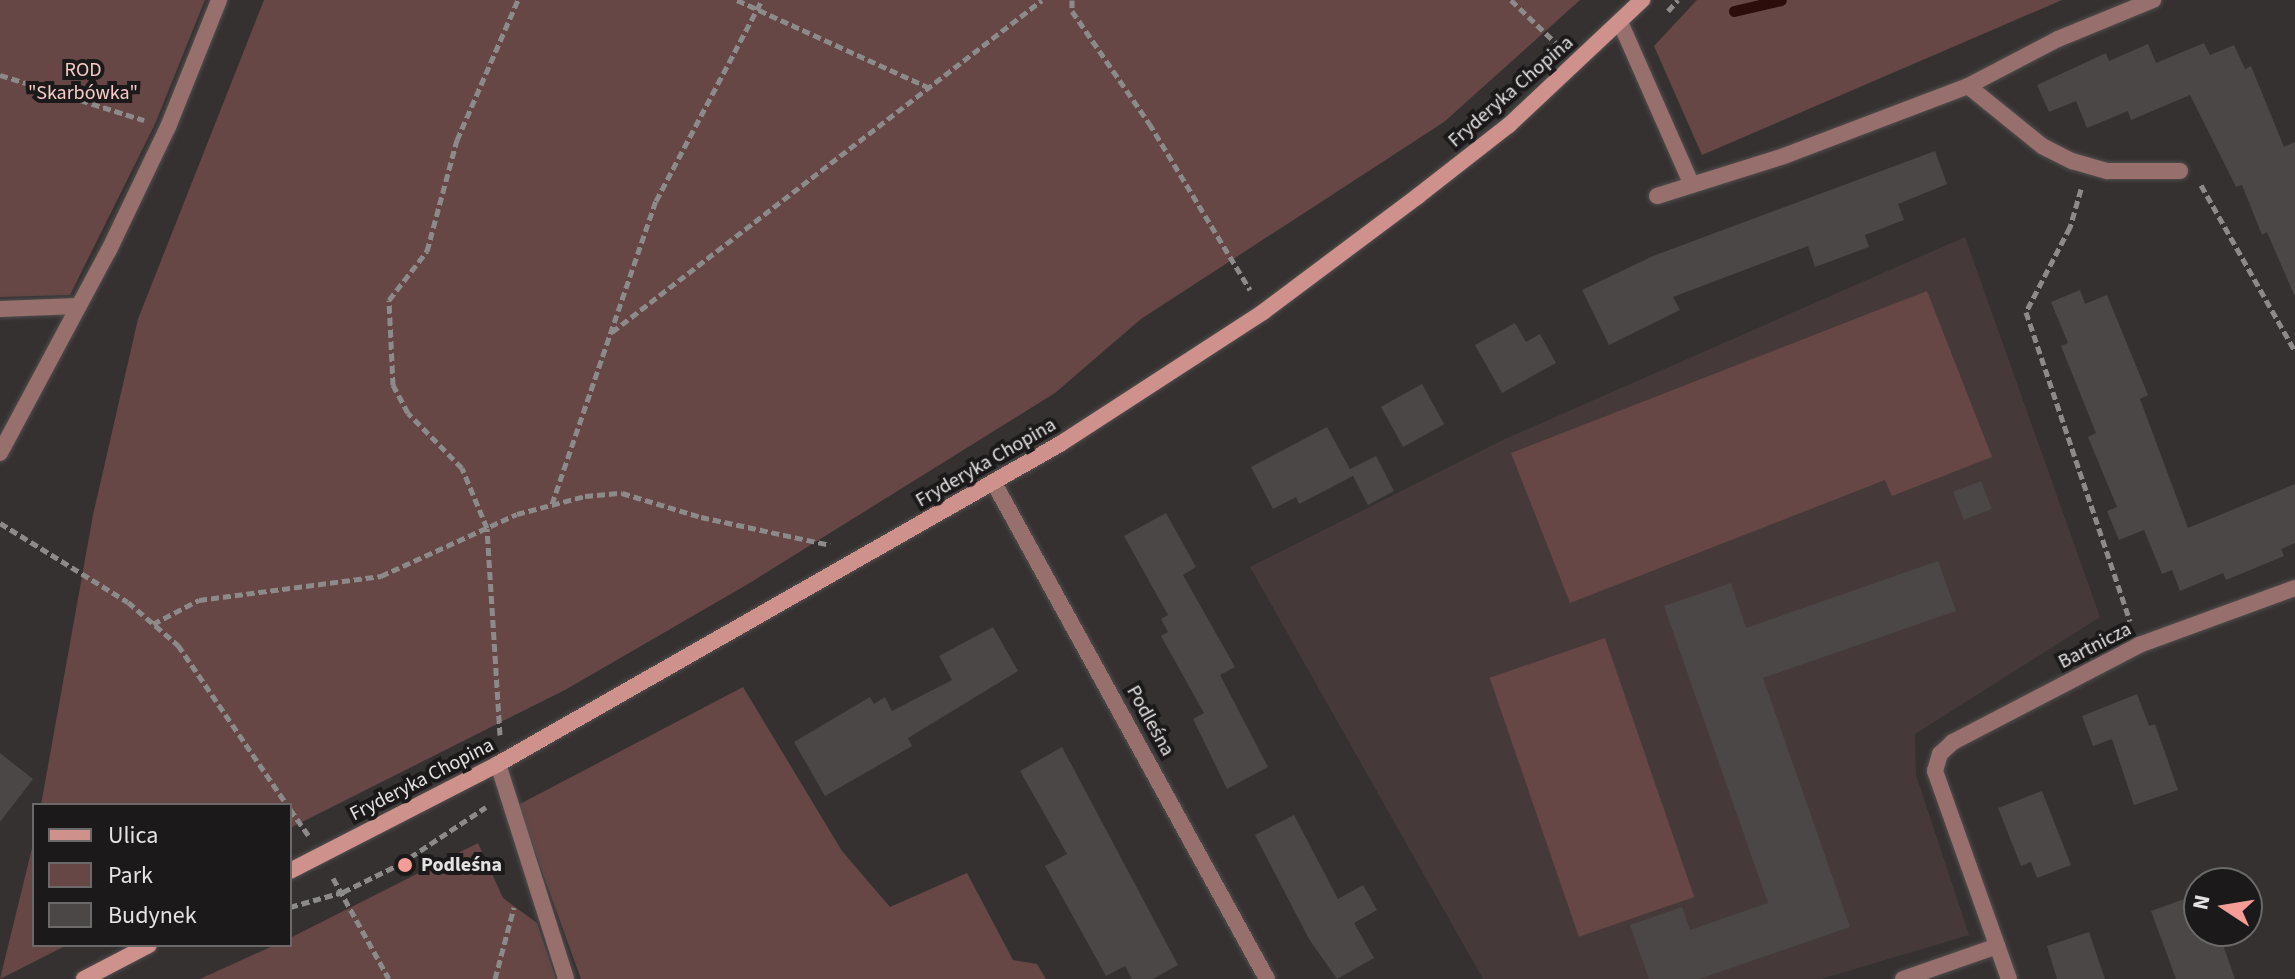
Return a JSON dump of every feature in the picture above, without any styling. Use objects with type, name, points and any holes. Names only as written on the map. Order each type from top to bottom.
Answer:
[{"type":"street","points":[[0,453],[168,127],[219,0]]},
{"type":"street","name":"Fryderyka Chopina","points":[[292,870],[498,764],[994,483],[1263,312],[1509,125],[1642,0]]},
{"type":"street","points":[[1657,196],[1968,86],[2031,52],[2153,0]]},
{"type":"street","points":[[1620,22],[1692,185]]},
{"type":"street","points":[[1968,86],[2042,146],[2088,165],[2108,171],[2180,171]]},
{"type":"street","points":[[0,309],[78,306]]},
{"type":"street","name":"Podleśna","points":[[994,483],[1267,979]]},
{"type":"street","name":"Bartnicza","points":[[1997,946],[1935,771],[1940,754],[1953,742],[2139,645],[2295,588]]},
{"type":"street","points":[[498,764],[566,979]]},
{"type":"street","points":[[1903,979],[1997,946],[2009,979]]},
{"type":"street","points":[[84,979],[145,947]]},
{"type":"path","points":[[498,764],[498,678],[487,528],[462,468],[408,413],[393,385],[389,300],[427,251],[457,140],[518,0]]},
{"type":"path","points":[[737,0],[930,88]]},
{"type":"path","points":[[552,505],[656,201],[762,0]]},
{"type":"path","points":[[611,333],[1042,0]]},
{"type":"path","points":[[1072,0],[1072,11],[1149,123],[1263,312]]},
{"type":"path","points":[[1511,0],[1556,43]]},
{"type":"path","points":[[0,75],[168,127]]},
{"type":"path","points":[[2088,165],[2070,227],[2026,312],[2139,645]]},
{"type":"path","points":[[2180,171],[2208,190],[2295,351]]},
{"type":"path","points":[[153,624],[199,600],[381,576],[487,528],[552,505],[622,493],[701,517],[831,545]]},
{"type":"path","points":[[0,523],[128,602],[178,645],[286,803]]},
{"type":"path","points":[[318,855],[389,979]]},
{"type":"path","points":[[495,979],[515,904]]},
{"type":"shaded area","points":[[1965,237],[2100,617],[1915,734],[1916,775],[1969,935],[1821,979],[1483,979],[1250,567],[1505,439]]},
{"type":"green space","name":"ROD \"Skarbówka\"","points":[[0,0],[205,0],[155,124],[70,295],[0,297]]},
{"type":"green space","points":[[264,0],[1580,0],[1444,122],[1141,319],[1055,393],[748,584],[565,690],[292,827],[292,803],[41,803],[93,515],[138,319]]},
{"type":"green space","points":[[1697,0],[2062,0],[1702,155],[1654,46]]},
{"type":"green space","points":[[1927,291],[1992,457],[1892,496],[1885,480],[1570,603],[1511,453]]},
{"type":"green space","points":[[1605,638],[1694,897],[1579,937],[1490,678]]},
{"type":"green space","points":[[743,687],[842,851],[890,907],[967,873],[1013,960],[1037,964],[1046,979],[581,979],[518,805]]},
{"type":"green space","points":[[478,843],[503,898],[537,923],[556,979],[200,979],[271,947],[292,947],[292,937]]},
{"type":"green space","points":[[32,848],[32,947],[63,947],[0,979]]},
{"type":"building","points":[[2204,43],[2210,55],[2234,45],[2245,69],[2251,66],[2284,147],[2295,142],[2295,297],[2267,232],[2262,235],[2242,185],[2236,187],[2190,95],[2131,120],[2128,111],[2087,128],[2076,101],[2049,112],[2037,85],[2106,53],[2109,61],[2148,44],[2156,63]]},
{"type":"building","points":[[1935,151],[1947,184],[1898,204],[1904,220],[1865,235],[1869,247],[1815,267],[1808,246],[1673,297],[1680,310],[1609,345],[1582,290],[1653,256]]},
{"type":"building","points":[[2080,290],[2085,304],[2107,295],[2148,395],[2140,399],[2188,528],[2295,484],[2295,543],[2281,549],[2284,556],[2226,580],[2223,573],[2180,591],[2172,570],[2162,574],[2144,530],[2119,540],[2107,511],[2117,507],[2088,437],[2096,433],[2061,346],[2068,343],[2051,302]]},
{"type":"building","points":[[1515,323],[1526,342],[1540,334],[1556,363],[1502,393],[1475,345]]},
{"type":"building","points":[[1422,384],[1444,424],[1403,447],[1381,407]]},
{"type":"building","points":[[1327,427],[1350,469],[1376,456],[1394,491],[1368,505],[1353,476],[1299,504],[1296,497],[1273,509],[1251,467]]},
{"type":"building","points":[[1981,481],[1992,509],[1964,520],[1953,492]]},
{"type":"building","points":[[1166,513],[1196,567],[1183,575],[1235,667],[1220,675],[1268,767],[1227,789],[1193,719],[1204,713],[1161,636],[1168,632],[1161,619],[1168,615],[1124,536]]},
{"type":"building","points":[[1938,561],[1956,611],[1763,678],[1850,927],[1699,979],[1649,979],[1630,925],[1682,907],[1690,930],[1768,903],[1664,606],[1731,583],[1746,628]]},
{"type":"building","points":[[993,627],[1018,671],[908,738],[912,746],[825,796],[794,742],[870,697],[874,704],[885,697],[892,711],[952,680],[939,656]]},
{"type":"building","points":[[2137,694],[2149,726],[2155,724],[2178,790],[2134,805],[2112,739],[2093,746],[2082,716]]},
{"type":"building","points":[[1062,747],[1178,965],[1153,979],[1132,979],[1125,966],[1106,976],[1045,866],[1067,854],[1020,771]]},
{"type":"building","points":[[0,753],[33,779],[0,822]]},
{"type":"building","points":[[2042,791],[2071,865],[2037,878],[2031,862],[2021,866],[1998,808]]},
{"type":"building","points":[[1294,815],[1338,899],[1363,885],[1377,910],[1354,923],[1374,958],[1337,979],[1309,939],[1255,835]]},
{"type":"building","points":[[2183,899],[2183,947],[2224,947],[2235,979],[2176,979],[2151,911]]},
{"type":"building","points":[[2089,932],[2105,979],[2057,979],[2047,946]]},
{"type":"waterway","points":[[1734,11],[1781,0]]},
{"type":"place","name":"Podleśna","points":[[405,865]]}]
